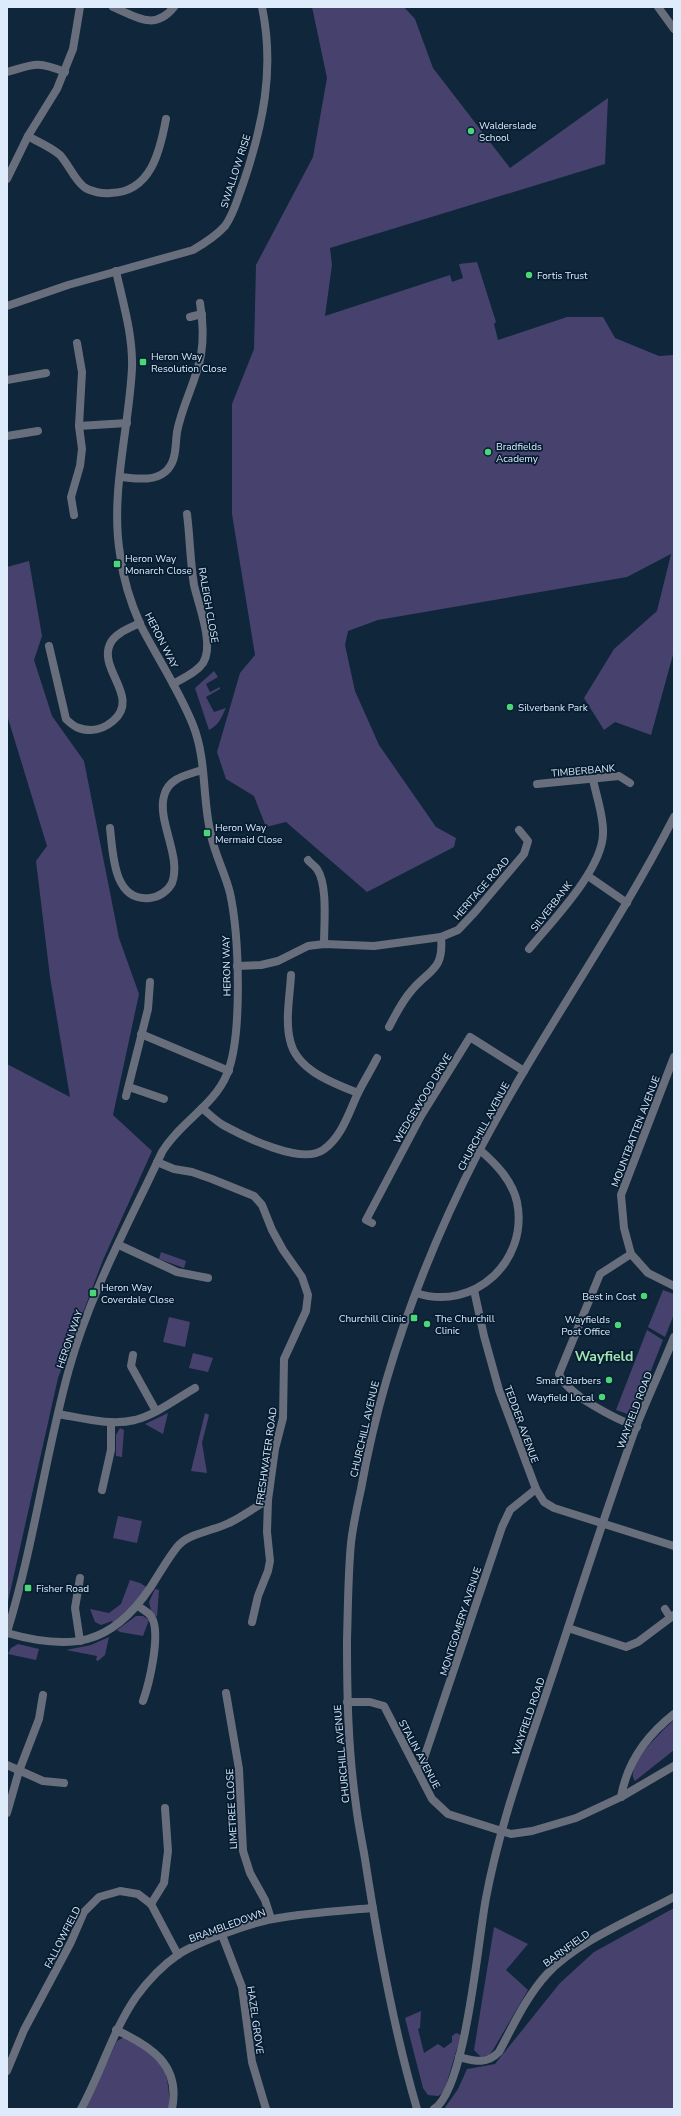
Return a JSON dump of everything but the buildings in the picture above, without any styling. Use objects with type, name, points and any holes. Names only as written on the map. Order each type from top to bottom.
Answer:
[{"type":"street","points":[[7,180],[28,136],[57,90],[65,72],[73,49],[80,7]]},
{"type":"street","points":[[113,7],[139,19],[147,20],[164,16],[174,7]]},
{"type":"street","name":"SWALLOW RISE","points":[[7,306],[116,271],[193,250],[207,242],[226,224],[232,212],[254,150],[263,112],[268,71],[269,42],[262,7]]},
{"type":"street","points":[[658,7],[674,29]]},
{"type":"street","points":[[7,72],[36,63],[46,64],[65,72]]},
{"type":"street","points":[[28,136],[59,154],[84,187],[105,194],[115,193],[131,188],[147,176],[154,164],[166,119]]},
{"type":"street","name":"HERON WAY","points":[[7,1632],[22,1584],[69,1368],[82,1330],[157,1162],[174,1134],[202,1108],[222,1085],[229,1070],[235,1049],[237,966],[236,926],[228,888],[210,836],[200,749],[194,729],[173,684],[140,623],[127,585],[120,555],[117,516],[132,366],[128,324],[116,271]]},
{"type":"street","points":[[120,477],[143,479],[155,477],[165,472],[173,463],[182,409],[201,355],[204,329],[200,303]]},
{"type":"street","points":[[190,317],[202,314]]},
{"type":"street","points":[[74,515],[71,497],[80,466],[82,449],[79,426],[82,372],[77,343]]},
{"type":"street","points":[[7,380],[46,373]]},
{"type":"street","points":[[79,426],[127,423]]},
{"type":"street","points":[[7,436],[38,431]]},
{"type":"street","name":"RALEIGH CLOSE","points":[[173,684],[192,673],[204,662],[207,650],[206,636],[194,585],[187,514]]},
{"type":"street","points":[[49,646],[66,719],[73,727],[83,730],[95,730],[108,726],[116,719],[123,700],[119,684],[107,656],[110,643],[123,631],[140,623]]},
{"type":"street","points":[[110,828],[116,871],[121,884],[126,891],[136,897],[145,898],[154,897],[164,892],[171,883],[174,872],[163,810],[163,796],[169,785],[181,776],[202,770]]},
{"type":"street","name":"TIMBERBANK","points":[[537,784],[619,776],[630,783]]},
{"type":"street","name":"SILVERBANK","points":[[529,949],[588,876],[600,849],[603,833],[593,779]]},
{"type":"street","name":"CHURCHILL AVENUE","points":[[417,2109],[386,1989],[356,1805],[346,1702],[348,1586],[351,1540],[377,1409],[394,1352],[416,1293],[454,1204],[480,1150],[524,1071],[627,903],[674,818]]},
{"type":"street","name":"HERITAGE ROAD","points":[[237,966],[261,965],[278,961],[308,946],[324,944],[374,946],[441,937],[458,930],[524,854],[528,841],[519,830]]},
{"type":"street","points":[[308,860],[317,869],[321,881],[324,899],[324,944]]},
{"type":"street","points":[[588,876],[627,903]]},
{"type":"street","points":[[389,1027],[400,1006],[412,989],[437,965],[442,952],[441,937]]},
{"type":"street","points":[[291,975],[290,1040],[296,1055],[314,1072],[339,1086],[358,1093]]},
{"type":"street","points":[[126,1096],[148,1009],[150,982]]},
{"type":"street","points":[[141,1034],[229,1070]]},
{"type":"street","name":"WEDGEWOOD DRIVE","points":[[372,1223],[366,1220],[404,1148],[470,1038],[524,1071]]},
{"type":"street","name":"MOUNTBATTEN AVENUE","points":[[674,1057],[621,1195],[624,1228],[631,1254],[648,1273],[674,1286]]},
{"type":"street","points":[[202,1108],[222,1124],[255,1140],[294,1154],[312,1154],[323,1150],[334,1139],[343,1125],[377,1058]]},
{"type":"street","points":[[129,1087],[164,1099]]},
{"type":"street","points":[[416,1293],[444,1298],[474,1290],[485,1284],[502,1268],[512,1251],[518,1234],[517,1201],[511,1186],[501,1170],[480,1150]]},
{"type":"street","name":"FRESHWATER ROAD","points":[[157,1162],[174,1169],[192,1172],[212,1179],[254,1196],[262,1205],[273,1233],[305,1285],[308,1295],[306,1311],[284,1360],[283,1418],[275,1449],[268,1500],[267,1532],[270,1561],[268,1572],[258,1596],[252,1622]]},
{"type":"street","points":[[119,1245],[177,1272],[208,1278]]},
{"type":"street","points":[[631,1254],[600,1274],[559,1374],[562,1382],[601,1411],[637,1427]]},
{"type":"street","name":"TEDDER AVENUE","points":[[474,1290],[483,1331],[499,1390],[536,1489],[544,1502],[554,1508],[674,1546]]},
{"type":"street","name":"WAYFIELD ROAD","points":[[434,2109],[444,2100],[447,2094],[459,2057],[468,2013],[485,1901],[501,1830],[637,1427],[674,1337]]},
{"type":"street","points":[[133,1355],[132,1366],[156,1411]]},
{"type":"street","points":[[58,1414],[111,1422],[135,1420],[156,1411],[195,1388]]},
{"type":"street","points":[[102,1490],[111,1450],[111,1422]]},
{"type":"street","name":"MONTGOMERY AVENUE","points":[[417,1770],[425,1755],[502,1526],[510,1510],[536,1489]]},
{"type":"street","points":[[7,1632],[47,1643],[63,1644],[98,1636],[118,1624],[138,1606],[181,1542],[229,1523],[268,1500]]},
{"type":"street","points":[[80,1578],[75,1608],[80,1641]]},
{"type":"street","points":[[138,1606],[151,1616],[155,1627],[149,1682],[143,1701]]},
{"type":"street","points":[[568,1628],[626,1647],[638,1642],[672,1616],[665,1609]]},
{"type":"street","name":"LIMETREE CLOSE","points":[[226,1693],[239,1769],[242,1851],[250,1873],[265,1900],[272,1919]]},
{"type":"street","points":[[7,1813],[19,1771],[39,1718],[43,1695]]},
{"type":"street","name":"STALIN AVENUE","points":[[346,1702],[370,1702],[384,1706],[432,1799],[448,1814],[511,1834],[532,1831],[576,1818],[621,1797],[674,1766]]},
{"type":"street","points":[[621,1797],[624,1777],[644,1742],[674,1714]]},
{"type":"street","points":[[7,1765],[43,1781],[64,1783]]},
{"type":"street","points":[[151,1904],[164,1883],[168,1851],[165,1808]]},
{"type":"street","name":"FALLOWFIELD","points":[[7,2071],[38,2000],[71,1942],[84,1912],[100,1897],[120,1891],[138,1894],[151,1904],[178,1954]]},
{"type":"street","name":"BARNFIELD","points":[[459,2057],[478,2062],[486,2062],[493,2058],[499,2052],[533,1993],[547,1974],[586,1944],[674,1897]]},
{"type":"street","name":"BRAMBLEDOWN","points":[[81,2109],[90,2092],[116,2030],[137,1996],[158,1972],[178,1954],[222,1935],[272,1919],[373,1908]]},
{"type":"street","name":"HAZEL GROVE","points":[[222,1935],[242,1987],[252,2062],[266,2109]]},
{"type":"street","points":[[116,2030],[141,2041],[160,2056],[168,2070],[173,2084],[174,2098],[172,2109]]},
{"type":"shaded area","points":[[312,7],[404,7],[415,19],[433,68],[510,168],[608,98],[605,164],[330,248],[332,265],[325,316],[450,275],[452,282],[463,278],[459,264],[477,262],[496,322],[494,324],[498,340],[567,317],[603,317],[615,338],[659,356],[674,355],[674,651],[651,735],[615,722],[604,730],[584,698],[614,649],[657,611],[671,554],[627,577],[378,620],[348,631],[345,645],[355,691],[379,745],[436,827],[456,838],[454,847],[367,892],[286,822],[266,827],[254,796],[226,779],[217,752],[240,673],[255,655],[232,514],[232,404],[254,349],[256,265],[313,157],[327,78]]},
{"type":"shaded area","points":[[29,561],[42,636],[34,660],[52,716],[84,761],[119,938],[139,994],[113,1115],[152,1151],[103,1260],[58,1378],[7,1606],[7,1064],[70,1097],[50,977],[36,861],[47,846],[7,715],[7,567]]},
{"type":"shaded area","points":[[214,671],[218,677],[206,684],[210,692],[220,687],[220,689],[206,697],[214,712],[226,708],[221,718],[209,730],[195,688]]},
{"type":"shaded area","points":[[161,1252],[186,1261],[184,1268],[159,1259]]},
{"type":"shaded area","points":[[663,1290],[674,1294],[674,1314],[665,1337],[648,1327]]},
{"type":"shaded area","points":[[169,1317],[190,1322],[185,1347],[163,1342]]},
{"type":"shaded area","points":[[647,1330],[663,1340],[633,1416],[616,1410]]},
{"type":"shaded area","points":[[193,1353],[213,1358],[208,1372],[189,1368]]},
{"type":"shaded area","points":[[168,1413],[163,1434],[145,1424]]},
{"type":"shaded area","points":[[205,1413],[209,1415],[202,1443],[207,1473],[191,1471]]},
{"type":"shaded area","points":[[120,1428],[124,1430],[122,1457],[116,1456],[116,1435]]},
{"type":"shaded area","points":[[118,1516],[142,1521],[137,1543],[113,1538]]},
{"type":"shaded area","points":[[130,1580],[140,1583],[148,1588],[136,1604],[114,1623],[112,1621],[101,1625],[95,1622],[90,1609],[109,1613],[121,1604]]},
{"type":"shaded area","points":[[155,1589],[159,1590],[157,1617],[151,1611],[149,1602]]},
{"type":"shaded area","points":[[136,1616],[143,1616],[149,1620],[143,1636],[120,1632],[117,1630]]},
{"type":"shaded area","points":[[109,1637],[105,1655],[98,1661],[96,1660],[97,1656],[66,1650],[91,1645]]},
{"type":"shaded area","points":[[18,1644],[39,1649],[36,1660],[8,1654],[11,1648]]},
{"type":"shaded area","points":[[674,1720],[674,1750],[635,1781],[633,1775],[634,1767],[639,1758]]},
{"type":"shaded area","points":[[674,1908],[674,2109],[444,2109],[458,2089],[467,2069],[495,2064],[560,1983],[594,1952]]},
{"type":"shaded area","points":[[494,1927],[528,1944],[506,1970],[528,1990],[493,2050],[489,2055],[481,2057],[474,2050]]},
{"type":"shaded area","points":[[421,2011],[420,2028],[418,2029],[424,2053],[438,2044],[444,2048],[452,2042],[452,2036],[456,2033],[461,2035],[444,2092],[438,2096],[428,2095],[423,2088],[405,2018]]},
{"type":"shaded area","points":[[124,2037],[147,2050],[162,2064],[168,2083],[169,2109],[85,2109],[117,2041]]},
{"type":"place","name":"Walderslade School","points":[[471,131]]},
{"type":"place","name":"Fortis Trust","points":[[529,275]]},
{"type":"place","name":"Heron Way Resolution Close","points":[[143,362]]},
{"type":"place","name":"Bradfields Academy","points":[[488,452]]},
{"type":"place","name":"Heron Way Monarch Close","points":[[117,564]]},
{"type":"place","name":"Silverbank Park","points":[[510,707]]},
{"type":"place","name":"Heron Way Mermaid Close","points":[[207,833]]},
{"type":"place","name":"Heron Way Coverdale Close","points":[[93,1293]]},
{"type":"place","name":"Best in Cost","points":[[644,1296]]},
{"type":"place","name":"Churchill Clinic","points":[[414,1318]]},
{"type":"place","name":"The Churchill Clinic","points":[[427,1324]]},
{"type":"place","name":"Wayfields Post Office","points":[[618,1325]]},
{"type":"place","name":"Smart Barbers","points":[[609,1380]]},
{"type":"place","name":"Wayfield Local","points":[[602,1397]]},
{"type":"place","name":"Fisher Road","points":[[28,1588]]},
{"type":"district","name":"Wayfield","points":[[604,1356]]}]
